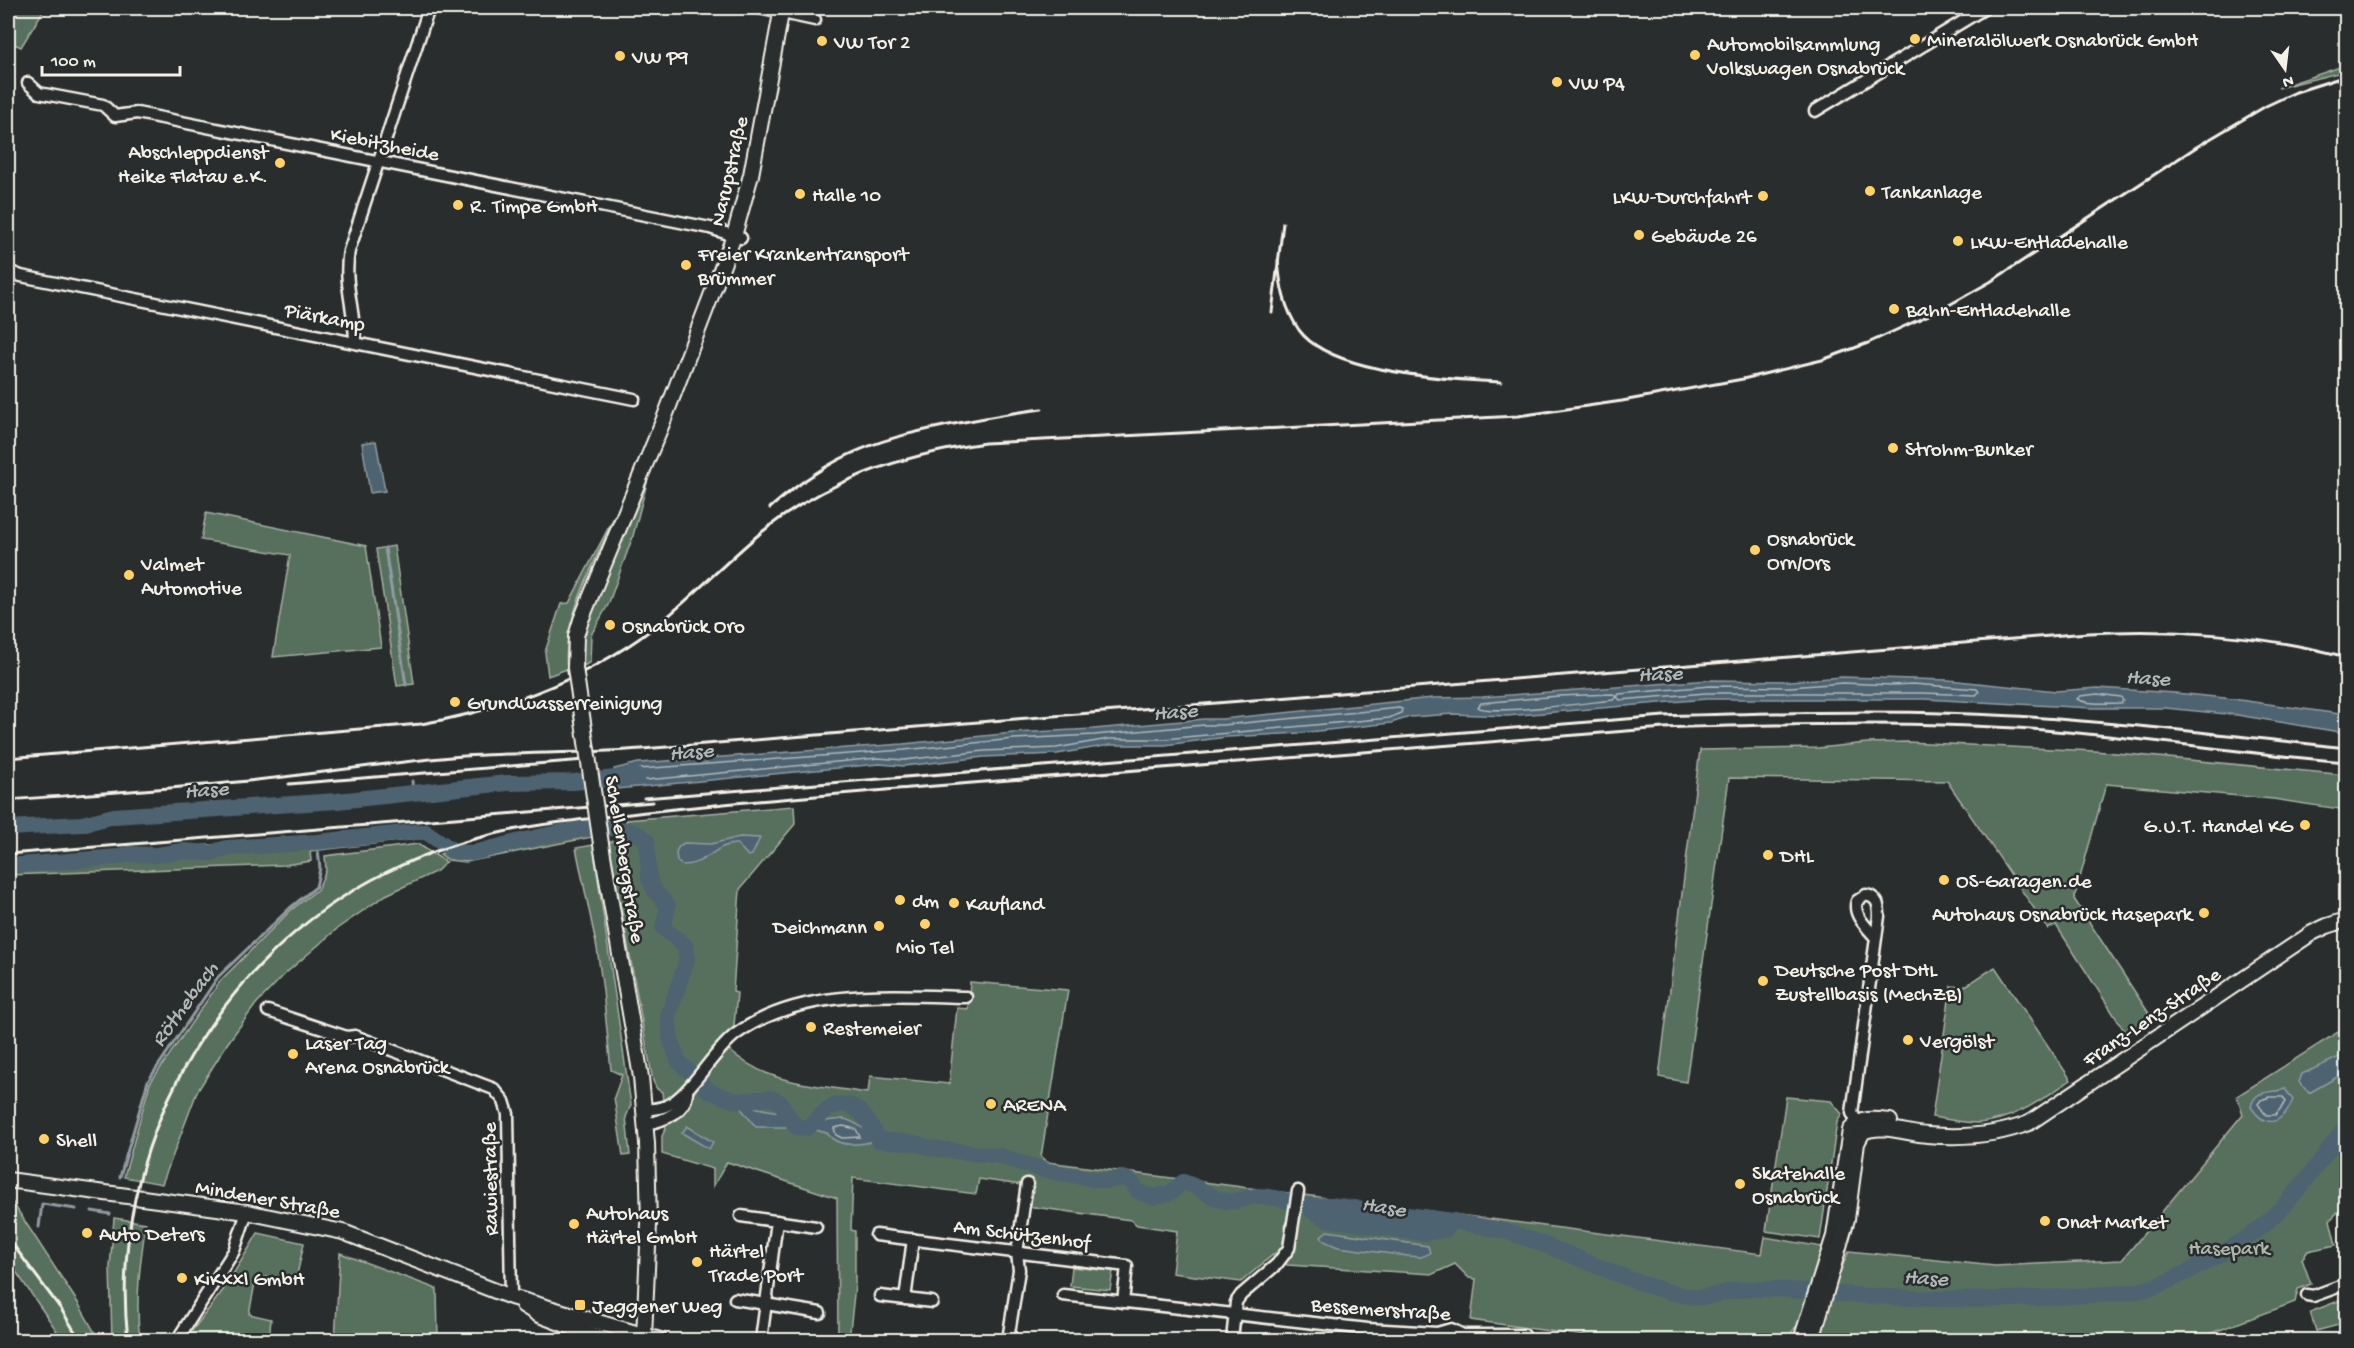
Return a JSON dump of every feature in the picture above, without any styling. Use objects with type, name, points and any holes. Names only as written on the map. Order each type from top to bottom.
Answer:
[{"type":"street","points":[[355,342],[346,264],[429,8]]},
{"type":"street","points":[[759,8],[781,10],[815,20]]},
{"type":"street","points":[[1815,111],[1985,8]]},
{"type":"street","name":"Narupstraße","points":[[669,405],[738,237],[781,10]]},
{"type":"street","name":"Kiebitzheide","points":[[28,83],[39,93],[103,105],[115,116],[137,113],[710,228],[738,237]]},
{"type":"street","name":"Piärkamp","points":[[8,272],[634,399]]},
{"type":"street","name":"Schellenbergstraße","points":[[643,1339],[649,1224],[649,1170],[645,1117],[639,1066],[601,844],[575,668],[576,636],[581,620],[669,405]]},
{"type":"street","name":"Franz-Lenz-Straße","points":[[1860,1128],[1953,1137],[2014,1129],[2045,1114],[2312,933],[2346,920]]},
{"type":"street","points":[[1812,1341],[1826,1280],[1848,1220],[1860,1128],[1852,1113],[1875,938]]},
{"type":"street","points":[[645,1117],[660,1121],[677,1111],[688,1098],[687,1090],[727,1042],[749,1026],[767,1017],[808,1004],[848,998],[916,995],[966,997]]},
{"type":"street","name":"Rawiestraße","points":[[268,1011],[347,1037],[355,1036],[494,1089],[504,1101],[508,1114],[511,1297]]},
{"type":"street","name":"Franz-Lenz-Straße","points":[[1860,1128],[1870,1119],[1963,1130],[1975,1135]]},
{"type":"street","name":"Mindener Straße","points":[[8,1180],[247,1212],[343,1232],[511,1297],[643,1339],[660,1341]]},
{"type":"street","points":[[1008,1341],[1019,1270],[1017,1253],[1027,1184]]},
{"type":"street","points":[[1232,1341],[1236,1302],[1241,1294],[1277,1263],[1288,1248],[1298,1191]]},
{"type":"street","points":[[177,1341],[234,1251],[247,1212]]},
{"type":"street","points":[[741,1216],[816,1227]]},
{"type":"street","points":[[761,1341],[777,1221]]},
{"type":"street","name":"Am Schützenhof","points":[[876,1235],[1127,1266],[1123,1302]]},
{"type":"street","points":[[904,1299],[913,1239]]},
{"type":"street","points":[[2307,1295],[2313,1296],[2346,1284]]},
{"type":"street","points":[[1063,1295],[1234,1314]]},
{"type":"street","points":[[880,1296],[932,1302]]},
{"type":"street","name":"Mindener Straße","points":[[511,1297],[539,1315],[606,1341]]},
{"type":"street","points":[[735,1299],[820,1313]]},
{"type":"street","points":[[1801,1341],[1818,1308]]},
{"type":"street","name":"Bessemerstraße","points":[[1234,1314],[1379,1330],[1437,1334],[1451,1329],[1463,1335],[1524,1335]]},
{"type":"green space","points":[[8,8],[45,8],[21,47],[8,41]]},
{"type":"green space","points":[[2346,65],[2346,71],[2278,88]]},
{"type":"green space","points":[[648,479],[633,536],[608,605],[591,635],[590,662],[582,667],[583,636],[588,621]]},
{"type":"green space","points":[[206,513],[366,546],[381,647],[273,657],[290,555],[201,540]]},
{"type":"green space","points":[[615,515],[590,570],[575,611],[569,631],[567,669],[548,676],[545,652],[561,604],[569,603]]},
{"type":"green space","points":[[394,546],[414,684],[397,686],[376,549]]},
{"type":"green space","points":[[1907,742],[2095,751],[2346,775],[2346,810],[2273,799],[2106,784],[2074,899],[2152,1018],[2127,1035],[2056,925],[2048,929],[1947,781],[1729,778],[1686,1082],[1659,1077],[1700,750],[1818,748]]},
{"type":"green space","name":"Hasepark","points":[[794,806],[795,824],[740,889],[733,992],[737,993],[733,1036],[724,1045],[756,1069],[773,1076],[810,1085],[868,1093],[870,1076],[949,1084],[957,1008],[968,1009],[970,982],[1068,990],[1041,1157],[1047,1162],[1762,1254],[1765,1237],[1822,1247],[1820,1267],[1836,1281],[1849,1251],[1995,1266],[2122,1260],[2243,1114],[2237,1096],[2346,1027],[2346,1210],[2338,1212],[2330,1220],[2336,1245],[2308,1251],[2302,1259],[2311,1284],[2298,1289],[2295,1302],[2193,1340],[1821,1340],[1828,1309],[1820,1308],[1797,1326],[1787,1340],[1593,1340],[1592,1337],[1471,1320],[1476,1279],[1469,1278],[1455,1264],[1433,1274],[1287,1265],[1275,1253],[1241,1282],[1172,1273],[1177,1231],[1137,1225],[1131,1220],[1019,1205],[1021,1185],[979,1179],[976,1194],[853,1178],[851,1230],[855,1231],[855,1285],[849,1340],[838,1340],[837,1198],[727,1162],[713,1187],[713,1169],[662,1154],[662,1136],[666,1128],[662,1092],[657,1089],[653,1081],[609,843],[626,835],[626,820]]},
{"type":"green space","points":[[429,825],[436,837],[310,851],[311,861],[285,865],[8,875],[8,859],[322,837]]},
{"type":"green space","points":[[579,829],[591,829],[592,837],[466,862],[448,860],[440,854],[452,849],[455,852],[472,853]]},
{"type":"green space","points":[[418,844],[446,862],[437,871],[386,895],[338,928],[286,973],[256,1004],[227,1044],[197,1092],[162,1184],[124,1177],[150,1083],[221,980],[290,911],[318,889],[326,870],[325,856]]},
{"type":"green space","points":[[593,845],[631,1105],[626,1117],[630,1155],[623,1156],[614,1097],[622,1075],[611,1070],[597,948],[576,848]]},
{"type":"green space","points":[[1995,967],[2071,1080],[2028,1108],[2003,1118],[1972,1123],[1932,1117],[1951,986],[1964,987]]},
{"type":"green space","points":[[1786,1097],[1831,1101],[1842,1114],[1837,1122],[1820,1239],[1766,1231]]},
{"type":"green space","points":[[8,1200],[11,1200],[78,1303],[99,1340],[63,1340],[8,1260]]},
{"type":"green space","points":[[114,1218],[146,1223],[138,1296],[140,1340],[112,1340],[110,1267]]},
{"type":"green space","points":[[258,1233],[304,1243],[297,1275],[256,1278],[249,1314],[271,1319],[269,1340],[185,1340],[224,1289]]},
{"type":"green space","points":[[340,1253],[437,1289],[438,1340],[335,1340]]},
{"type":"green space","points":[[1072,1267],[1113,1271],[1110,1290],[1070,1286]]},
{"type":"green space","points":[[2346,1298],[2346,1323],[2316,1331],[2310,1312]]},
{"type":"green space","points":[[1533,1335],[1575,1340],[1527,1340]]},
{"type":"water","points":[[376,441],[385,491],[370,493],[362,443]]},
{"type":"water","points":[[1842,677],[1948,680],[2056,691],[2098,688],[2225,698],[2346,715],[2346,733],[2237,715],[2165,708],[2092,708],[1924,699],[1706,699],[1507,716],[1453,714],[1410,717],[1391,723],[1300,733],[1227,737],[1165,745],[1110,745],[1057,754],[984,757],[904,766],[879,764],[617,789],[614,769],[638,763],[1222,719],[1433,698],[1482,697],[1710,680],[1790,681]]},
{"type":"water","points":[[740,837],[760,838],[752,855],[748,856],[737,844],[723,847],[691,864],[682,865],[677,861],[676,852],[684,843],[711,844]]},
{"type":"water","points":[[2346,1054],[2346,1072],[2309,1093],[2299,1082],[2302,1074]]},
{"type":"water","points":[[2285,1089],[2293,1100],[2279,1119],[2268,1121],[2263,1119],[2251,1107],[2260,1094]]},
{"type":"water","points":[[745,1100],[757,1108],[783,1114],[796,1127],[756,1127],[735,1101]]},
{"type":"water","points":[[843,1119],[875,1133],[878,1140],[843,1144],[827,1133],[807,1128],[816,1122]]},
{"type":"water","points":[[687,1126],[713,1142],[709,1149],[682,1133]]},
{"type":"water","points":[[1327,1231],[1428,1246],[1430,1253],[1421,1257],[1338,1247],[1324,1241],[1321,1236]]},
{"type":"waterway","points":[[385,548],[406,685]]},
{"type":"waterway","name":"Hase","points":[[8,828],[82,824],[114,816],[337,801],[507,783],[573,782],[638,776]]},
{"type":"waterway","points":[[412,781],[413,793]]},
{"type":"waterway","name":"Hase","points":[[8,866],[117,857],[129,854],[156,855],[183,851],[211,853],[227,848],[414,832],[426,832],[455,852],[472,853],[532,838],[578,830],[620,829],[636,833],[647,841],[649,879],[655,891],[668,906],[663,928],[685,945],[687,960],[668,1016],[671,1041],[679,1062],[709,1091],[735,1101],[771,1098],[780,1102],[796,1127],[807,1128],[828,1109],[845,1104],[859,1111],[878,1140],[915,1143],[930,1148],[999,1156],[1044,1170],[1105,1181],[1123,1178],[1131,1181],[1138,1191],[1153,1197],[1170,1193],[1183,1182],[1226,1201],[1264,1196],[1309,1206],[1312,1211],[1327,1219],[1422,1233],[1445,1230],[1453,1221],[1489,1228],[1533,1240],[1648,1286],[1694,1297],[1737,1290],[1762,1289],[1972,1300],[2112,1294],[2150,1288],[2210,1260],[2265,1224],[2297,1190],[2346,1127]]},
{"type":"waterway","name":"Röthebach","points":[[120,1177],[148,1081],[218,977],[290,908],[316,887],[320,868],[317,842]]},
{"type":"waterway","name":"Röthebach","points":[[39,1227],[42,1204],[76,1209]]},
{"type":"waterway","name":"Hase","points":[[1309,1206],[1330,1205],[1453,1221]]},
{"type":"waterway","name":"Röthebach","points":[[92,1211],[110,1214]]},
{"type":"railway","points":[[8,758],[421,724],[449,719],[529,696],[580,674],[646,634],[757,536],[809,500],[864,473],[893,463],[954,448],[985,443],[1518,416],[1622,401],[1743,379],[1822,360],[1868,343],[1942,309],[1990,282],[2198,146],[2266,106],[2296,92],[2346,76]]},
{"type":"railway","points":[[1272,312],[1283,223]]},
{"type":"railway","points":[[1278,260],[1286,305],[1299,330],[1315,344],[1337,356],[1363,365],[1423,376],[1501,382]]},
{"type":"railway","points":[[770,508],[816,473],[838,460],[883,441],[934,428],[1042,409]]},
{"type":"railway","points":[[8,800],[248,781],[451,757],[642,749],[2088,633],[2185,633],[2251,638],[2346,657]]},
{"type":"railway","points":[[644,798],[1664,716],[1854,712],[1997,715],[2120,724],[2346,748]]},
{"type":"railway","points":[[128,1340],[126,1269],[135,1199],[155,1131],[185,1066],[224,1007],[271,954],[326,908],[387,872],[447,847],[477,838],[535,826],[735,803],[1664,728],[1854,724],[1997,727],[2082,733],[2346,762]]},
{"type":"railway","points":[[289,784],[585,760]]},
{"type":"railway","points":[[8,854],[653,802]]},
{"type":"railway","points":[[8,1238],[61,1309],[80,1340]]},
{"type":"place","name":"Mineralölwerk Osnabrück GmbH","points":[[1915,39]]},
{"type":"place","name":"VW Tor 2","points":[[822,41]]},
{"type":"place","name":"Automobilsammlung Volkswagen Osnabrück","points":[[1695,55]]},
{"type":"place","name":"VW P9","points":[[620,56]]},
{"type":"place","name":"VW P4","points":[[1557,82]]},
{"type":"place","name":"Abschleppdienst Heike Flatau e.K.","points":[[280,163]]},
{"type":"place","name":"Tankanlage","points":[[1870,191]]},
{"type":"place","name":"Halle 10","points":[[800,194]]},
{"type":"place","name":"LKW-Durchfahrt","points":[[1763,196]]},
{"type":"place","name":"R. Timpe GmbH","points":[[458,205]]},
{"type":"place","name":"Gebäude 26","points":[[1639,235]]},
{"type":"place","name":"LKW-Entladehalle","points":[[1958,241]]},
{"type":"place","name":"Freier Krankentransport Brümmer","points":[[686,265]]},
{"type":"place","name":"Bahn-Entladehalle","points":[[1894,309]]},
{"type":"place","name":"Strohm-Bunker","points":[[1893,448]]},
{"type":"place","name":"Osnabrück Orn/Ors","points":[[1755,550]]},
{"type":"place","name":"Valmet Automotive","points":[[129,575]]},
{"type":"place","name":"Osnabrück Oro","points":[[610,625]]},
{"type":"place","name":"Grundwasserreinigung","points":[[455,702]]},
{"type":"place","name":"G.U.T. Handel KG","points":[[2305,825]]},
{"type":"place","name":"DHL","points":[[1768,855]]},
{"type":"place","name":"OS-Garagen.de","points":[[1944,880]]},
{"type":"place","name":"dm","points":[[900,900]]},
{"type":"place","name":"Kaufland","points":[[954,903]]},
{"type":"place","name":"Autohaus Osnabrück Hasepark","points":[[2204,913]]},
{"type":"place","name":"Mio Tel","points":[[925,924]]},
{"type":"place","name":"Deichmann","points":[[879,926]]},
{"type":"place","name":"Deutsche Post DHL Zustellbasis (MechZB)","points":[[1763,981]]},
{"type":"place","name":"Restemeier","points":[[811,1027]]},
{"type":"place","name":"Vergölst","points":[[1908,1040]]},
{"type":"place","name":"Laser Tag Arena Osnabrück","points":[[293,1054]]},
{"type":"place","name":"ARENA","points":[[991,1104]]},
{"type":"place","name":"Shell","points":[[44,1139]]},
{"type":"place","name":"Skatehalle Osnabrück","points":[[1740,1184]]},
{"type":"place","name":"Onat Market","points":[[2045,1221]]},
{"type":"place","name":"Autohaus Härtel GmbH","points":[[574,1224]]},
{"type":"place","name":"Auto Deters","points":[[87,1233]]},
{"type":"place","name":"Härtel Trade Port","points":[[697,1262]]},
{"type":"place","name":"KiKxxl GmbH","points":[[182,1278]]},
{"type":"place","name":"Jeggener Weg","points":[[580,1305]]}]
